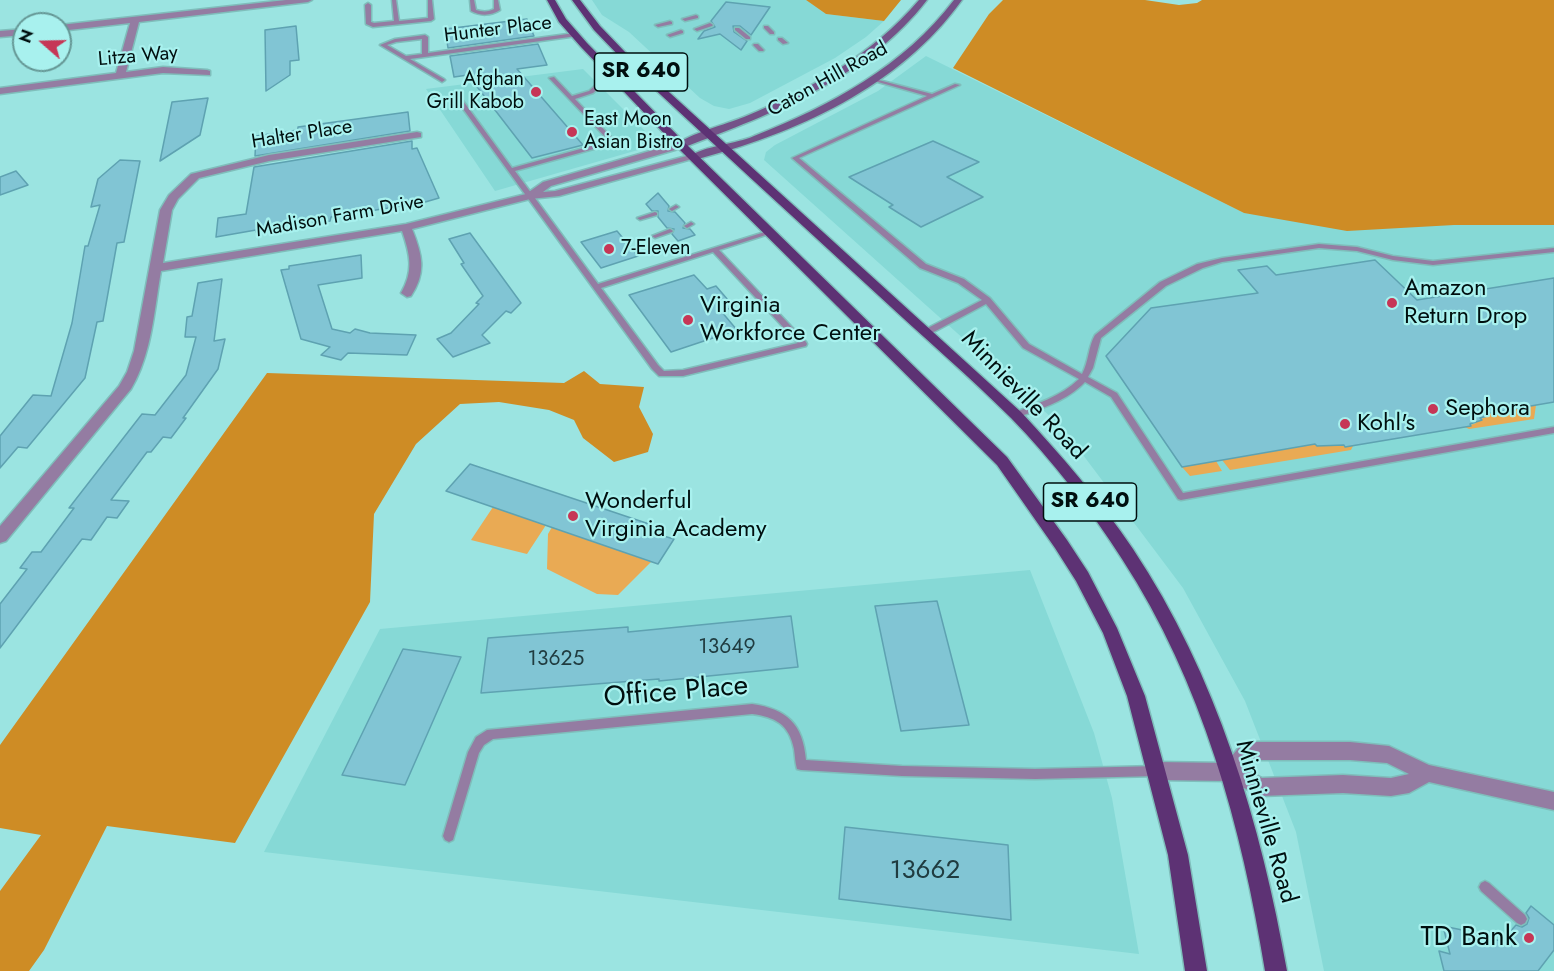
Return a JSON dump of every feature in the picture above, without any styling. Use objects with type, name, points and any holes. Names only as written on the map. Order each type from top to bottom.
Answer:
[{"type":"main road","name":"SR 640","points":[[551,0],[556,11],[575,35],[602,64],[681,145],[973,431],[1002,461],[1030,498],[1082,577],[1111,633],[1136,696],[1178,855],[1196,971]]},
{"type":"main road","name":"Minnieville Road","points":[[576,0],[610,42],[708,135],[1016,415],[1055,457],[1098,512],[1140,574],[1193,678],[1230,772],[1255,857],[1276,971]]},
{"type":"main road","name":"Caton Hill Road","points":[[681,145],[791,99],[852,65],[898,29],[922,0]]},
{"type":"main road","name":"Caton Hill Road","points":[[694,156],[752,141],[800,119],[873,79],[927,38],[958,0]]},
{"type":"street","points":[[72,27],[308,0]]},
{"type":"street","points":[[120,76],[135,20]]},
{"type":"street","name":"Litza Way","points":[[0,91],[163,70],[207,73]]},
{"type":"street","name":"Halter Place","points":[[155,268],[166,210],[173,197],[195,176],[268,158],[417,135]]},
{"type":"street","name":"Madison Farm Drive","points":[[530,196],[547,184],[681,145]]},
{"type":"street","name":"Madison Farm Drive","points":[[155,268],[406,227],[530,196],[555,194],[694,156]]},
{"type":"street","points":[[406,227],[418,262],[418,272],[407,293]]},
{"type":"street","points":[[0,537],[124,389],[134,372],[141,351],[155,268]]},
{"type":"street","points":[[1230,772],[1248,752],[1341,751],[1389,755],[1427,773],[1554,801]]},
{"type":"street","points":[[1157,771],[1230,772],[1261,787],[1343,784],[1391,787],[1409,784],[1427,773]]},
{"type":"lane","points":[[394,0],[397,22]]},
{"type":"lane","points":[[368,5],[368,23],[397,22],[431,19],[430,0]]},
{"type":"lane","points":[[472,0],[474,11],[479,13],[497,10],[496,0]]},
{"type":"lane","points":[[685,19],[696,17]]},
{"type":"lane","points":[[658,26],[670,23]]},
{"type":"lane","points":[[697,28],[710,25]]},
{"type":"lane","points":[[766,27],[772,33]]},
{"type":"lane","points":[[738,29],[748,38]]},
{"type":"lane","points":[[670,35],[681,32]]},
{"type":"lane","name":"Hunter Place","points":[[404,58],[575,35]]},
{"type":"lane","name":"Hunter Place","points":[[425,55],[425,38],[395,41],[383,45],[442,80]]},
{"type":"lane","points":[[571,98],[591,92],[604,81],[606,74],[602,64]]},
{"type":"lane","points":[[511,170],[613,142],[552,78]]},
{"type":"lane","points":[[873,79],[932,96]]},
{"type":"lane","points":[[957,85],[795,158],[923,266],[961,281],[987,300],[1026,346],[1114,395],[1180,497],[1554,430]]},
{"type":"lane","points":[[456,94],[662,374],[683,373],[803,344],[714,249]]},
{"type":"lane","points":[[640,218],[655,214]]},
{"type":"lane","points":[[656,236],[670,231]]},
{"type":"lane","points":[[596,287],[770,232]]},
{"type":"lane","points":[[1016,415],[1069,392],[1089,370],[1092,346],[1098,337],[1164,284],[1200,266],[1222,260],[1319,246],[1357,249],[1413,262],[1433,263],[1554,250]]},
{"type":"lane","points":[[927,333],[987,300]]},
{"type":"lane","name":"Office Place","points":[[449,836],[474,752],[480,741],[491,734],[752,708],[767,710],[782,717],[793,727],[800,748],[801,765],[902,771],[1035,774],[1157,771]]},
{"type":"lane","points":[[1485,887],[1521,919]]},
{"type":"shaded area","points":[[592,0],[806,0],[826,14],[884,21],[866,37],[835,58],[750,103],[729,109],[714,106],[700,98],[629,32],[602,15]]},
{"type":"shaded area","points":[[806,0],[901,0],[884,21],[826,14]]},
{"type":"shaded area","points":[[1003,0],[1145,0],[1179,5],[1197,3],[1202,0],[1554,0],[1554,225],[1454,225],[1347,231],[1244,213],[953,68],[989,14]]},
{"type":"shaded area","points":[[926,56],[1244,213],[1454,225],[1554,225],[1554,971],[1324,971],[1296,832],[1245,701],[1183,588],[1062,427],[764,160],[766,152],[775,145],[878,91]]},
{"type":"shaded area","points":[[583,69],[652,138],[652,144],[645,148],[495,191],[426,89]]},
{"type":"shaded area","points":[[584,371],[600,384],[644,387],[639,407],[653,434],[648,452],[614,462],[583,438],[574,420],[549,410],[499,402],[460,404],[416,444],[374,514],[370,602],[235,843],[107,826],[44,950],[29,971],[0,971],[0,891],[41,835],[0,828],[0,745],[267,373],[564,383]]},
{"type":"shaded area","points":[[1536,405],[1534,419],[1469,429],[1465,427],[1486,417],[1484,414]]},
{"type":"shaded area","points":[[1315,444],[1317,446],[1353,446],[1351,450],[1230,470],[1222,460]]},
{"type":"shaded area","points":[[1216,461],[1222,471],[1190,476],[1182,467]]},
{"type":"shaded area","points":[[493,507],[546,525],[527,554],[471,540]]},
{"type":"shaded area","points":[[552,527],[651,562],[618,595],[597,594],[547,569],[548,534]]},
{"type":"shaded area","points":[[1030,570],[1094,733],[1112,798],[1139,954],[264,852],[380,629]]},
{"type":"building","points":[[726,2],[770,7],[751,35],[740,26],[733,26],[734,32],[747,41],[741,50],[720,34],[698,39],[704,31],[715,27],[711,21]]},
{"type":"building","points":[[527,19],[534,36],[448,48],[445,29]]},
{"type":"building","points":[[296,26],[299,60],[290,61],[290,75],[266,91],[265,30]]},
{"type":"building","points":[[538,44],[547,65],[517,69],[583,145],[532,158],[468,75],[454,77],[450,56]]},
{"type":"building","points":[[208,98],[200,135],[160,161],[172,102]]},
{"type":"building","points":[[408,112],[410,131],[255,156],[256,136],[298,130],[298,127]]},
{"type":"building","points":[[412,141],[412,149],[417,148],[439,198],[408,207],[408,205],[331,217],[330,221],[313,224],[313,220],[280,226],[280,229],[256,232],[256,230],[216,237],[218,218],[246,214],[254,167]]},
{"type":"building","points":[[933,141],[979,162],[947,177],[983,197],[921,227],[889,207],[893,205],[849,177]]},
{"type":"building","points":[[120,160],[140,161],[124,242],[117,243],[103,321],[97,322],[85,378],[27,448],[18,447],[0,468],[0,436],[33,395],[51,396],[72,323],[85,246],[88,246],[100,205],[91,207],[98,179]]},
{"type":"building","points":[[16,171],[28,185],[0,195],[0,177]]},
{"type":"building","name":"7-Eleven","points":[[658,193],[669,206],[668,211],[675,212],[685,223],[683,228],[690,229],[695,235],[678,241],[672,234],[674,229],[667,228],[658,217],[658,211],[652,211],[646,204]]},
{"type":"building","name":"7-Eleven","points":[[617,231],[638,256],[601,268],[581,242]]},
{"type":"building","points":[[470,233],[521,303],[511,313],[506,311],[482,335],[490,343],[453,357],[437,339],[451,333],[479,304],[476,303],[483,296],[461,264],[464,263],[449,239]]},
{"type":"building","points":[[361,255],[362,278],[318,285],[332,329],[350,333],[355,329],[370,333],[416,335],[407,355],[348,353],[341,360],[321,355],[330,347],[301,339],[281,270],[289,269],[289,266]]},
{"type":"building","points":[[1375,260],[1417,300],[1554,278],[1554,402],[1484,414],[1487,416],[1470,424],[1471,426],[1345,447],[1344,445],[1317,446],[1315,444],[1182,467],[1106,356],[1151,308],[1258,293],[1238,270],[1267,266],[1276,275]]},
{"type":"building","name":"Virginia Workforce Center","points":[[694,275],[707,289],[716,286],[734,307],[721,311],[737,330],[671,352],[629,295]]},
{"type":"building","points":[[222,279],[214,341],[225,339],[218,369],[171,438],[163,437],[151,452],[147,452],[111,500],[129,501],[117,518],[107,517],[91,540],[82,539],[0,648],[0,604],[27,569],[20,568],[32,552],[41,552],[74,508],[69,508],[142,414],[155,415],[186,375],[196,337],[185,337],[187,317],[192,316],[198,283]]},
{"type":"building","name":"Wonderful Virginia Academy","points":[[470,464],[664,529],[660,535],[674,539],[658,564],[446,491]]},
{"type":"building","points":[[937,601],[969,725],[901,731],[875,606]]},
{"type":"building","points":[[791,616],[798,667],[659,681],[659,679],[481,693],[488,638],[628,627],[628,632]]},
{"type":"building","points":[[403,649],[461,657],[405,785],[342,775]]},
{"type":"building","points":[[845,827],[1008,845],[1011,920],[839,899]]},
{"type":"building","name":"TD Bank","points":[[1531,906],[1554,925],[1554,950],[1538,971],[1444,971],[1439,951],[1450,954],[1443,926],[1467,931],[1469,935],[1502,941],[1516,925],[1522,927],[1527,924],[1529,918],[1526,913]]},
{"type":"place","name":"Afghan Grill Kabob","points":[[536,92]]},
{"type":"place","name":"East Moon Asian Bistro","points":[[572,132]]},
{"type":"place","name":"7-Eleven","points":[[609,249]]},
{"type":"place","name":"Amazon Return Drop","points":[[1392,303]]},
{"type":"place","name":"Virginia Workforce Center","points":[[688,320]]},
{"type":"place","name":"Sephora","points":[[1433,409]]},
{"type":"place","name":"Kohl's","points":[[1345,424]]},
{"type":"place","name":"Wonderful Virginia Academy","points":[[573,516]]},
{"type":"place","name":"TD Bank","points":[[1529,938]]}]
